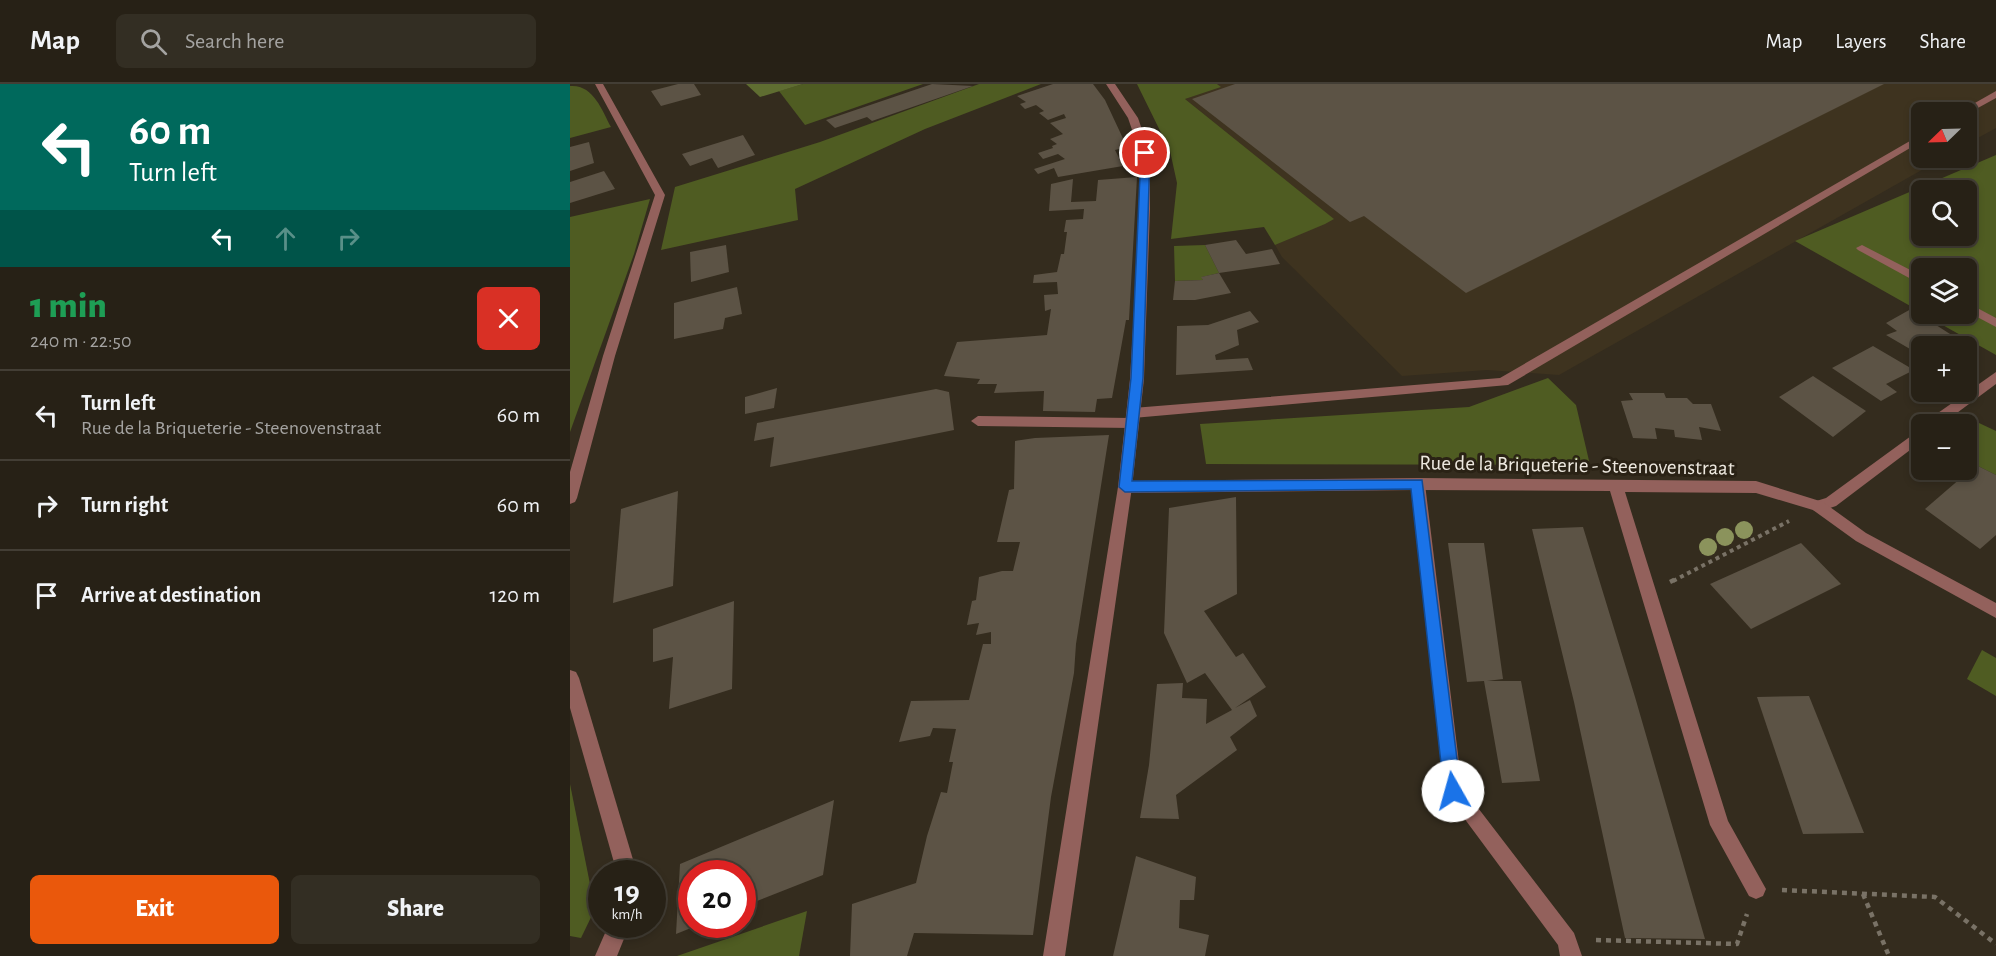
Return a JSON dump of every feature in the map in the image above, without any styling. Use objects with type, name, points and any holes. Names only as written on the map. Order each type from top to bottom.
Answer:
[{"type":"street","points":[[570,498],[609,356],[660,195],[599,84]]},
{"type":"street","points":[[1054,956],[1125,487],[1137,378],[1145,153],[1133,118],[1117,91],[1110,84]]},
{"type":"street","points":[[1977,105],[1996,94]]},
{"type":"street","points":[[978,421],[1132,418],[1503,382],[1911,143]]},
{"type":"street","points":[[1862,248],[1911,275]]},
{"type":"street","points":[[1977,312],[1996,322]]},
{"type":"street","points":[[1946,414],[1996,377]]},
{"type":"street","points":[[1818,506],[1831,502],[1911,442]]},
{"type":"street","points":[[1418,484],[1453,791],[1569,948]]},
{"type":"street","name":"Rue de la Briqueterie - Steenovenstraat","points":[[1125,487],[1418,484],[1756,487],[1818,506],[1861,537],[1996,611]]},
{"type":"street","points":[[1616,486],[1720,825],[1756,889]]},
{"type":"street","points":[[570,678],[623,860]]},
{"type":"street","points":[[606,956],[614,938]]},
{"type":"path","points":[[1650,591],[1818,506]]},
{"type":"path","points":[[1569,948],[1737,944],[1756,889],[1935,897],[1996,944]]},
{"type":"path","points":[[1863,894],[1888,956]]},
{"type":"shaded area","points":[[1217,84],[1996,84],[1996,128],[1977,138],[1977,102],[1911,102],[1911,168],[1925,168],[1559,375],[1487,370],[1402,376],[1282,257],[1275,245],[1333,219],[1185,99],[1220,87]]},
{"type":"green space","points":[[746,84],[803,84],[760,97]]},
{"type":"green space","points":[[803,84],[923,84],[805,125],[779,91]]},
{"type":"green space","points":[[979,84],[1041,84],[925,129],[795,189],[798,220],[661,250],[675,187],[820,142]]},
{"type":"green space","points":[[1137,84],[1217,84],[1221,87],[1185,99],[1334,219],[1275,245],[1264,227],[1171,239],[1177,183],[1170,151]]},
{"type":"green space","points":[[570,86],[585,89],[596,99],[611,127],[570,138]]},
{"type":"green space","points":[[1996,155],[1996,355],[1977,344],[1977,336],[1962,336],[1941,324],[1977,324],[1977,258],[1911,258],[1911,306],[1795,241],[1911,191],[1911,246],[1977,246],[1977,180],[1938,180],[1966,168],[1977,168],[1977,163]]},
{"type":"green space","points":[[650,199],[634,254],[570,432],[570,217]]},
{"type":"green space","points":[[1205,245],[1219,273],[1202,277],[1203,280],[1175,281],[1174,246]]},
{"type":"green space","points":[[1548,378],[1576,405],[1590,465],[1206,464],[1200,424],[1469,407]]},
{"type":"green space","points":[[1979,423],[1996,431],[1996,475],[1977,466],[1977,424]]},
{"type":"green space","points":[[1982,650],[1996,658],[1996,696],[1967,679]]},
{"type":"green space","points":[[570,784],[588,874],[588,924],[581,938],[570,936]]},
{"type":"green space","points":[[807,911],[799,956],[677,956],[729,938],[756,938],[756,929]]},
{"type":"building","points":[[678,84],[694,84],[701,95],[661,106],[651,91]]},
{"type":"building","points":[[932,84],[973,86],[872,121],[867,117],[835,128],[826,120]]},
{"type":"building","points":[[1053,84],[1093,84],[1105,100],[1127,147],[1115,150],[1123,166],[1058,177],[1054,168],[1038,174],[1034,169],[1065,159],[1058,154],[1043,159],[1038,153],[1053,148],[1052,146],[1057,144],[1050,139],[1063,134],[1050,123],[1066,118],[1064,114],[1048,120],[1039,113],[1044,111],[1036,105],[1025,109],[1020,104],[1026,102],[1017,96]]},
{"type":"building","points":[[1235,84],[1884,84],[1466,293],[1364,216],[1350,222],[1192,99]]},
{"type":"building","points":[[743,135],[755,155],[718,168],[712,158],[690,166],[682,154]]},
{"type":"building","points":[[589,142],[594,163],[570,171],[570,147]]},
{"type":"building","points":[[604,171],[615,189],[570,203],[570,182]]},
{"type":"building","points":[[1137,177],[1129,320],[1126,320],[1112,398],[1097,399],[1095,412],[1043,411],[1044,391],[994,393],[997,384],[977,384],[980,379],[944,376],[957,342],[1047,335],[1051,309],[1045,311],[1044,295],[1058,294],[1057,282],[1033,283],[1034,275],[1057,272],[1061,254],[1064,254],[1066,220],[1083,219],[1084,209],[1049,211],[1051,184],[1073,179],[1071,202],[1096,201],[1098,180]]},
{"type":"building","points":[[1236,240],[1246,254],[1272,249],[1280,264],[1219,273],[1205,245]]},
{"type":"building","points":[[726,245],[729,272],[691,282],[690,252]]},
{"type":"building","points":[[1219,273],[1231,293],[1195,300],[1173,300],[1175,281],[1203,280],[1201,277]]},
{"type":"building","points":[[737,287],[742,314],[725,318],[723,329],[674,339],[674,303]]},
{"type":"building","points":[[1911,309],[1911,324],[1934,324],[1953,336],[1911,336],[1911,350],[1886,335],[1897,331],[1886,323]]},
{"type":"building","points":[[1250,311],[1259,322],[1237,330],[1239,345],[1215,355],[1216,360],[1248,358],[1253,370],[1176,375],[1177,326],[1208,325]]},
{"type":"building","points":[[1873,346],[1911,368],[1911,372],[1886,384],[1897,392],[1881,401],[1832,368]]},
{"type":"building","points":[[1813,376],[1866,411],[1833,437],[1779,397]]},
{"type":"building","points":[[777,388],[774,408],[745,414],[745,397]]},
{"type":"building","points":[[936,389],[949,392],[954,430],[770,467],[774,437],[754,441],[757,423]]},
{"type":"building","points":[[1629,393],[1664,393],[1666,398],[1687,398],[1693,404],[1711,404],[1721,431],[1699,427],[1702,440],[1675,437],[1674,430],[1655,428],[1657,439],[1633,438],[1621,401],[1633,400]]},
{"type":"building","points":[[1109,435],[1076,644],[1074,673],[1051,797],[1033,935],[914,933],[907,956],[850,956],[852,904],[916,883],[927,836],[941,792],[947,793],[953,762],[949,762],[956,729],[933,728],[930,736],[899,742],[911,701],[969,700],[983,644],[991,644],[991,632],[976,635],[979,623],[967,625],[972,601],[976,600],[979,577],[1002,571],[1013,571],[1020,542],[997,542],[1009,490],[1014,489],[1015,441]]},
{"type":"building","points":[[1977,466],[1996,475],[1996,535],[1980,549],[1925,509],[1959,480],[1977,480]]},
{"type":"building","points":[[678,491],[673,586],[613,603],[621,509]]},
{"type":"building","points":[[1236,497],[1237,594],[1204,611],[1236,657],[1243,653],[1266,687],[1235,708],[1250,700],[1257,716],[1230,737],[1237,750],[1176,795],[1179,819],[1140,818],[1149,765],[1157,684],[1183,683],[1182,698],[1207,699],[1206,724],[1232,710],[1205,673],[1187,683],[1164,633],[1169,508]]},
{"type":"building","points":[[1583,527],[1705,939],[1625,938],[1574,702],[1532,529]]},
{"type":"building","points":[[1448,543],[1484,543],[1503,679],[1487,681],[1521,681],[1540,781],[1502,783],[1484,681],[1467,682]]},
{"type":"building","points":[[1801,543],[1841,584],[1751,629],[1710,584]]},
{"type":"building","points":[[734,601],[732,689],[669,709],[673,657],[653,662],[653,629]]},
{"type":"building","points":[[1809,696],[1864,833],[1803,834],[1757,697]]},
{"type":"building","points":[[834,800],[823,875],[756,901],[756,860],[690,860]]},
{"type":"building","points":[[1136,856],[1196,877],[1194,900],[1180,900],[1179,928],[1209,935],[1205,956],[1113,956]]},
{"type":"building","points":[[678,899],[678,933],[676,934]]},
{"type":"route","points":[[1145,153],[1145,208],[1137,378],[1125,487],[1418,484],[1453,791]]}]
